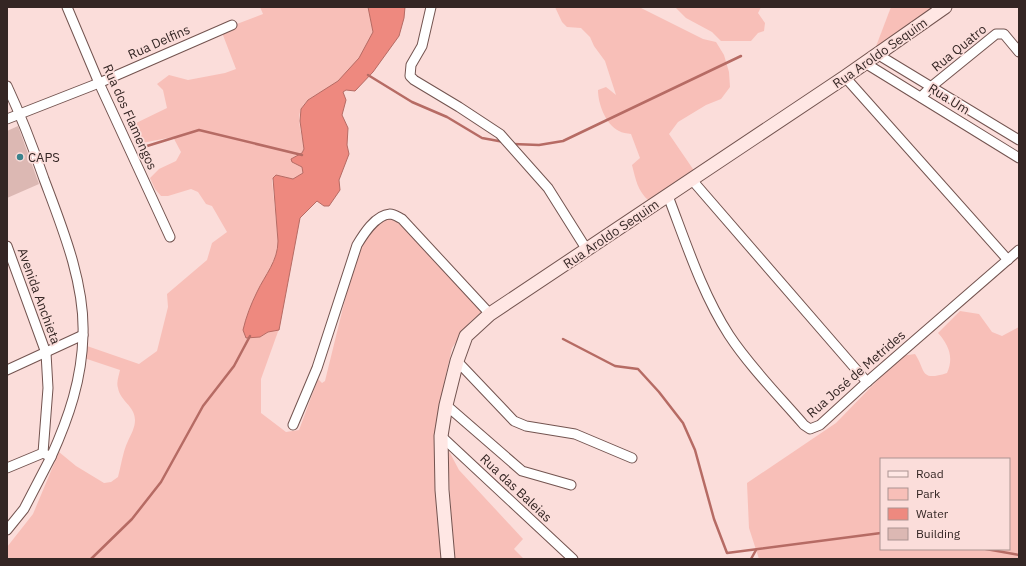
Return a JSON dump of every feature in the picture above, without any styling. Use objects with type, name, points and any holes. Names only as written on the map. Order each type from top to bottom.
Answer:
[{"type":"street","name":"Rua dos Flamengos","points":[[67,7],[99,83],[170,237]]},
{"type":"street","points":[[432,7],[422,46],[411,65],[410,76],[500,134],[548,188],[587,250]]},
{"type":"street","name":"Rua Aroldo Sequim","points":[[448,559],[442,490],[441,436],[446,405],[457,361],[466,336],[490,314],[845,77],[945,7]]},
{"type":"street","name":"Rua Delfins","points":[[7,119],[99,83],[232,25]]},
{"type":"street","name":"Rua Quatro","points":[[932,86],[996,34],[1004,34],[1019,52]]},
{"type":"street","name":"Rua Um","points":[[878,54],[1019,140]]},
{"type":"street","name":"Rua Um","points":[[865,63],[1019,158]]},
{"type":"street","points":[[845,77],[1008,260]]},
{"type":"street","points":[[7,86],[20,113],[62,224],[76,274],[83,335],[72,406],[47,455],[7,468]]},
{"type":"street","points":[[921,97],[932,86]]},
{"type":"street","points":[[692,180],[867,382]]},
{"type":"street","name":"Rua José de Metrides","points":[[668,196],[718,317],[746,357],[810,429],[820,426],[867,382],[1019,250]]},
{"type":"street","points":[[293,425],[317,368],[356,245],[366,230],[383,216],[390,214],[402,219],[490,314]]},
{"type":"street","name":"Avenida Anchieta","points":[[7,246],[46,353],[48,388],[47,455],[24,509],[7,530]]},
{"type":"street","points":[[7,370],[83,335]]},
{"type":"street","points":[[457,361],[514,421],[526,426],[575,434],[632,458]]},
{"type":"street","points":[[446,405],[522,471],[571,485]]},
{"type":"street","name":"Rua das Baleias","points":[[441,436],[573,559]]},
{"type":"green space","points":[[260,7],[368,7],[373,28],[371,39],[356,63],[336,83],[310,99],[301,109],[299,124],[304,149],[302,153],[291,159],[292,162],[302,167],[303,173],[293,179],[276,175],[272,180],[278,241],[277,251],[272,265],[254,298],[243,330],[246,338],[261,337],[268,332],[279,330],[261,379],[261,413],[286,432],[299,430],[318,379],[322,383],[325,381],[351,275],[363,241],[381,220],[397,216],[483,311],[470,322],[452,348],[441,397],[436,454],[443,559],[7,559],[7,547],[33,514],[59,452],[76,466],[104,483],[111,482],[118,477],[126,445],[133,431],[135,420],[134,415],[133,411],[119,393],[117,384],[120,370],[84,358],[87,346],[139,364],[157,351],[168,307],[167,294],[207,260],[212,243],[227,232],[212,206],[206,204],[198,192],[191,189],[168,196],[161,196],[155,189],[150,178],[159,169],[176,161],[181,152],[173,137],[142,143],[132,125],[167,108],[163,90],[157,84],[169,75],[188,80],[225,73],[236,69],[221,30],[263,14]]},
{"type":"green space","points":[[555,7],[639,7],[703,39],[716,42],[724,55],[729,72],[730,87],[721,99],[706,105],[678,122],[669,134],[695,172],[649,201],[645,197],[638,184],[632,165],[640,158],[631,134],[614,128],[603,113],[599,101],[598,90],[606,87],[616,95],[605,61],[594,46],[590,37],[581,28],[567,27],[562,22]]},
{"type":"green space","points":[[675,7],[761,7],[758,13],[765,23],[764,31],[758,33],[751,41],[721,41],[712,32],[686,18]]},
{"type":"green space","points":[[891,7],[935,7],[875,49]]},
{"type":"green space","points":[[960,311],[979,314],[992,332],[1002,336],[1019,327],[1019,559],[759,559],[749,528],[747,483],[836,423],[901,356],[915,354],[927,375],[932,376],[947,373],[950,357],[948,347],[938,333]]},
{"type":"green space","points":[[448,451],[459,470],[523,539],[514,549],[524,559],[453,559]]},
{"type":"water","points":[[368,7],[405,7],[404,18],[399,36],[373,72],[355,91],[346,90],[343,92],[346,100],[342,115],[348,128],[347,145],[349,154],[339,180],[340,190],[329,206],[324,206],[317,201],[300,218],[279,330],[268,332],[260,337],[246,338],[243,330],[247,315],[276,255],[278,241],[273,178],[276,175],[293,179],[303,173],[302,167],[292,162],[291,159],[302,153],[304,149],[300,121],[301,109],[308,100],[338,81],[359,58],[373,32]]},
{"type":"building","name":"CAPS","points":[[18,126],[39,184],[7,198],[7,131]]},
{"type":"waterway","points":[[513,144],[539,145],[563,141],[741,56]]},
{"type":"waterway","points":[[368,75],[412,102],[447,117],[482,138],[504,142]]},
{"type":"waterway","points":[[147,146],[199,130],[302,155]]},
{"type":"waterway","points":[[91,559],[132,519],[161,482],[203,406],[234,366],[250,336]]},
{"type":"waterway","points":[[563,339],[615,366],[638,369],[659,392],[683,423],[695,450],[714,519],[727,553],[880,533]]},
{"type":"waterway","points":[[751,559],[756,550]]},
{"type":"waterway","points":[[992,550],[1019,555]]},
{"type":"place","name":"CAPS","points":[[20,157]]}]
